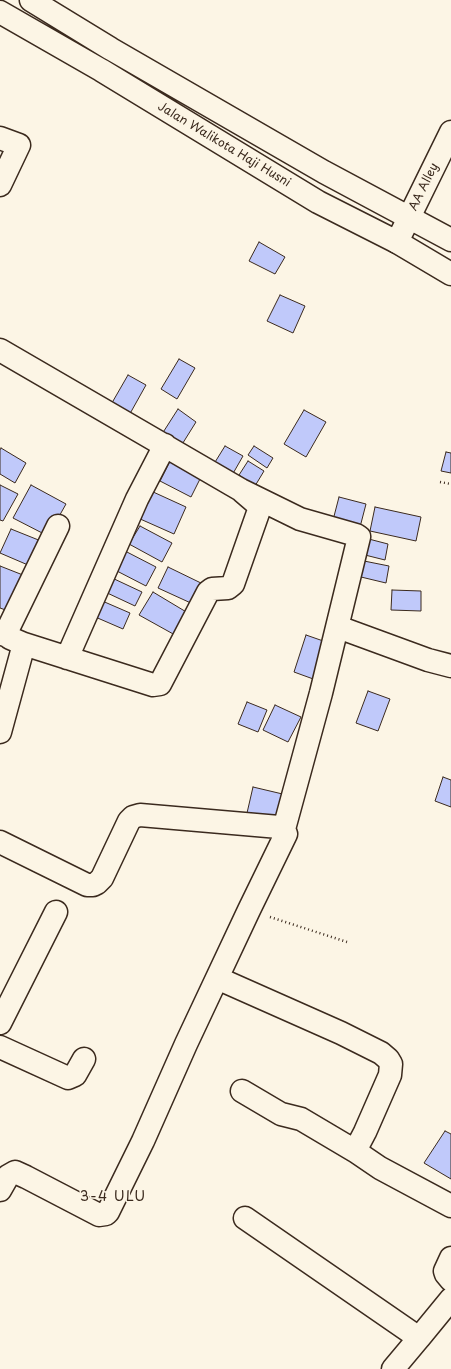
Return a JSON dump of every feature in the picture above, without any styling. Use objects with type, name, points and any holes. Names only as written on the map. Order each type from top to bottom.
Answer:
[{"type":"street","points":[[30,0],[111,49],[290,152],[451,240]]},
{"type":"street","name":"Jalan Walikota Haji Husni","points":[[0,12],[101,70],[318,202],[397,242],[451,274]]},
{"type":"street","name":"AA Alley","points":[[397,242],[451,132]]},
{"type":"street","points":[[0,185],[10,142]]},
{"type":"street","points":[[0,350],[241,490],[300,519],[359,537],[338,627],[284,829],[286,834],[285,838],[217,978],[143,1141],[106,1214],[99,1215],[14,1172],[8,1176],[0,1190]]},
{"type":"street","points":[[67,658],[137,499],[165,445]]},
{"type":"street","points":[[58,526],[2,634],[24,644],[67,658],[153,685],[160,684],[208,592],[212,589],[228,588],[233,584],[259,510],[257,504],[241,490]]},
{"type":"street","points":[[338,627],[428,660],[451,666]]},
{"type":"street","points":[[0,732],[24,644]]},
{"type":"street","points":[[0,842],[87,884],[93,885],[97,884],[102,878],[129,822],[133,817],[140,815],[279,827],[284,829]]},
{"type":"street","points":[[0,1023],[56,912]]},
{"type":"street","points":[[217,978],[341,1033],[381,1053],[388,1059],[391,1064],[390,1075],[355,1152]]},
{"type":"street","points":[[0,1047],[68,1078],[75,1075],[84,1059]]},
{"type":"street","points":[[242,1091],[281,1114],[301,1119],[380,1168],[451,1206]]},
{"type":"street","points":[[245,1218],[419,1338]]},
{"type":"street","points":[[451,1258],[445,1271],[451,1280]]},
{"type":"street","points":[[393,1369],[451,1299]]},
{"type":"path","points":[[440,482],[451,484]]},
{"type":"path","points":[[249,910],[347,942]]},
{"type":"building","points":[[259,242],[285,257],[275,274],[249,261]]},
{"type":"building","points":[[280,295],[305,306],[293,333],[267,321]]},
{"type":"building","points":[[179,359],[195,368],[177,399],[161,389]]},
{"type":"building","points":[[128,375],[146,385],[127,419],[109,408]]},
{"type":"building","points":[[178,409],[196,422],[181,446],[162,434]]},
{"type":"building","points":[[304,410],[326,422],[306,457],[284,444]]},
{"type":"building","points":[[225,446],[243,456],[231,477],[212,467]]},
{"type":"building","points":[[254,446],[273,458],[267,468],[248,455]]},
{"type":"building","points":[[1,448],[26,463],[15,483],[0,474]]},
{"type":"building","points":[[446,452],[451,453],[451,473],[441,471]]},
{"type":"building","points":[[172,457],[203,473],[191,497],[160,481]]},
{"type":"building","points":[[248,461],[264,471],[255,486],[239,475]]},
{"type":"building","points":[[0,485],[18,494],[3,521],[0,520]]},
{"type":"building","points":[[31,485],[66,504],[48,536],[13,518]]},
{"type":"building","points":[[151,491],[186,507],[174,534],[138,518]]},
{"type":"building","points":[[339,497],[366,504],[359,531],[332,524]]},
{"type":"building","points":[[375,507],[421,517],[416,541],[370,531]]},
{"type":"building","points":[[140,526],[172,543],[162,562],[129,544]]},
{"type":"building","points":[[11,529],[46,543],[35,568],[0,553]]},
{"type":"building","points":[[361,537],[388,544],[385,560],[357,553]]},
{"type":"building","points":[[125,551],[156,567],[146,586],[115,570]]},
{"type":"building","points":[[364,561],[389,566],[386,583],[361,577]]},
{"type":"building","points":[[0,566],[28,577],[14,613],[0,608]]},
{"type":"building","points":[[168,567],[203,584],[193,604],[158,588]]},
{"type":"building","points":[[110,577],[142,592],[135,606],[103,591]]},
{"type":"building","points":[[392,590],[421,591],[421,611],[391,610]]},
{"type":"building","points":[[153,592],[188,613],[175,635],[139,615]]},
{"type":"building","points":[[100,600],[130,613],[123,629],[93,616]]},
{"type":"building","points":[[306,635],[329,643],[316,680],[294,672]]},
{"type":"building","points":[[368,691],[390,699],[378,731],[356,723]]},
{"type":"building","points":[[247,702],[267,710],[258,732],[238,724]]},
{"type":"building","points":[[275,705],[301,717],[288,742],[263,730]]},
{"type":"building","points":[[443,777],[451,780],[451,807],[435,801]]},
{"type":"building","points":[[253,787],[291,796],[285,821],[247,813]]},
{"type":"building","points":[[445,1131],[451,1134],[451,1179],[424,1163]]},
{"type":"district","name":"3-4 ULU","points":[[113,1197]]}]
